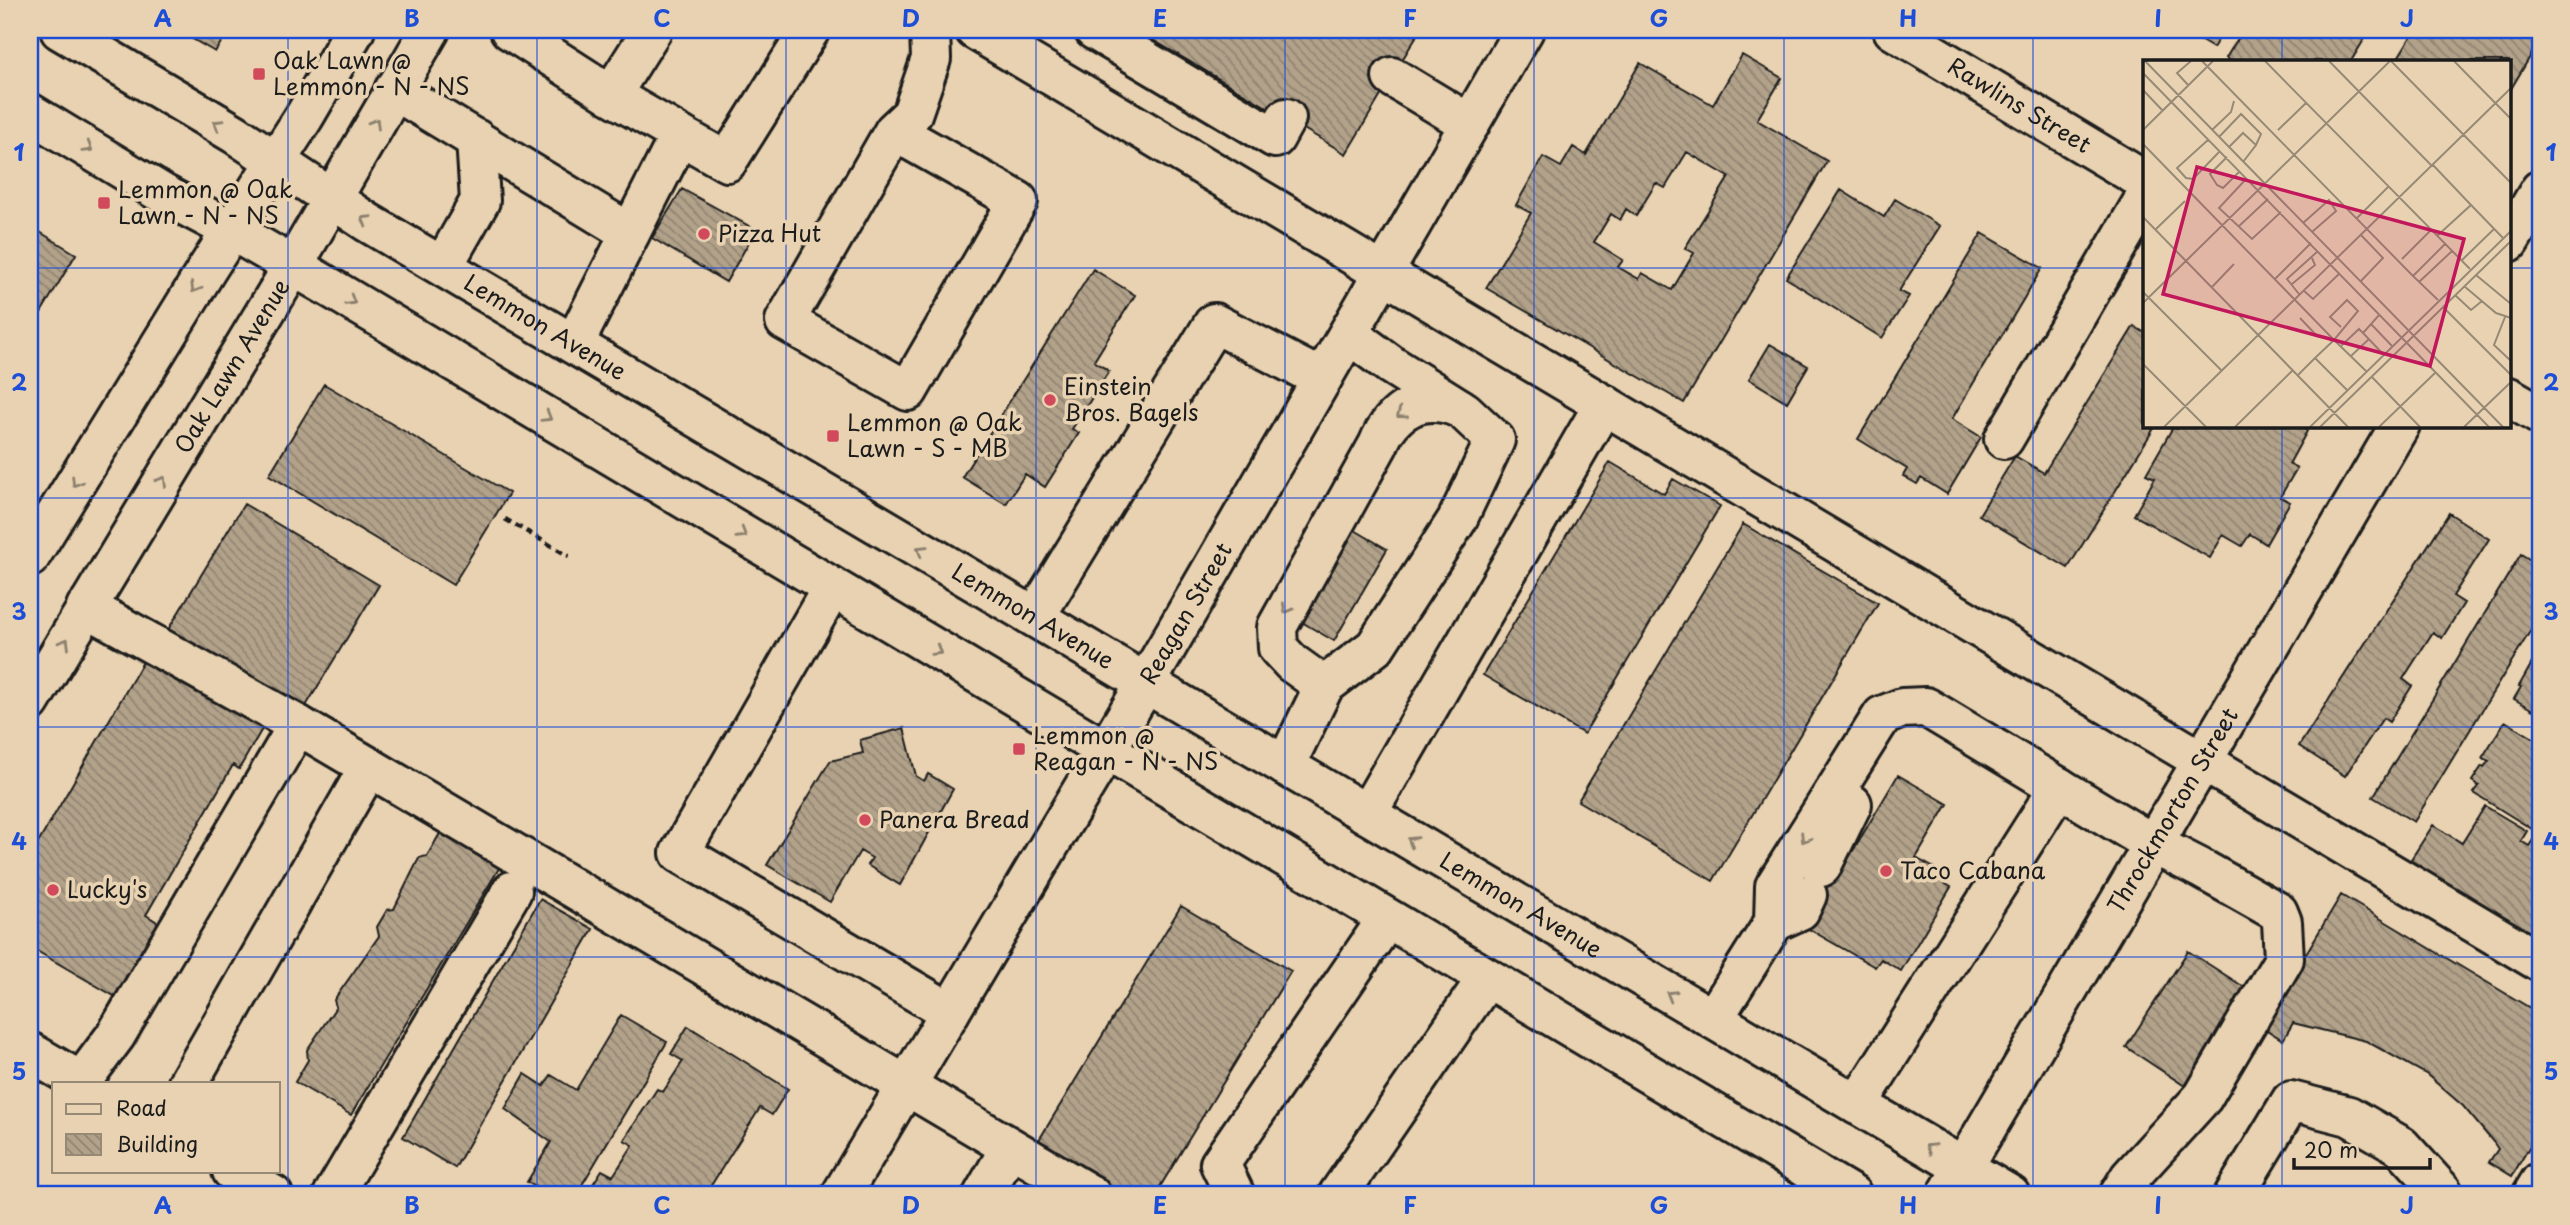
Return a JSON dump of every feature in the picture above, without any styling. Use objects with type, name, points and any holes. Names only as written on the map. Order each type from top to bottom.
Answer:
[{"type":"main road","name":"Lemmon Avenue","points":[[60,30],[235,134],[331,199],[1857,1105],[1955,1182],[2010,1195]]},
{"type":"main road","points":[[30,557],[355,30]]},
{"type":"main road","name":"Oak Lawn Avenue","points":[[30,702],[293,266],[430,30]]},
{"type":"main road","points":[[510,30],[611,95],[727,162],[810,30]]},
{"type":"main road","points":[[611,95],[652,30]]},
{"type":"main road","points":[[894,131],[1018,201],[908,391],[785,321],[894,131],[912,114],[931,59],[930,30]]},
{"type":"main road","points":[[975,30],[2540,962]]},
{"type":"main road","points":[[1094,30],[1176,66],[1275,138],[1286,118]]},
{"type":"main road","name":"Reagan Street","points":[[841,1195],[1146,683],[1524,30]]},
{"type":"main road","name":"Rawlins Street","points":[[1893,30],[2143,180]]},
{"type":"main road","points":[[1392,77],[1470,124]]},
{"type":"main road","points":[[394,90],[630,233]]},
{"type":"main road","points":[[30,113],[165,195],[293,266],[1852,1195]]},
{"type":"main road","points":[[574,344],[680,135]]},
{"type":"main road","points":[[443,266],[480,201],[476,139]]},
{"type":"main road","points":[[2510,240],[2540,190]]},
{"type":"main road","points":[[2004,439],[2143,201]]},
{"type":"main road","points":[[1035,617],[1214,323],[1322,379]]},
{"type":"main road","points":[[1285,766],[1324,686],[1375,647],[1457,520],[1495,440],[1464,411],[1391,365],[1349,334]]},
{"type":"main road","points":[[2510,398],[2540,415]]},
{"type":"main road","points":[[1324,686],[1292,663],[1278,648],[1277,627],[1378,446],[1384,429],[1396,415],[1412,406],[1430,402],[1448,403],[1464,411]]},
{"type":"main road","points":[[1367,814],[1604,404]]},
{"type":"main road","name":"Throckmorton Street","points":[[1955,1182],[2399,427]]},
{"type":"main road","points":[[832,588],[680,853],[950,1012]]},
{"type":"main road","points":[[86,607],[299,725],[1091,1195]]},
{"type":"main road","points":[[1713,1019],[1774,922],[1775,886],[1882,716],[1902,708],[1926,707],[2153,844],[2278,912],[2282,922],[2284,959],[2203,1097],[2130,1177],[2119,1195]]},
{"type":"main road","points":[[83,1082],[116,1035],[299,725]]},
{"type":"main road","points":[[189,1082],[369,767]]},
{"type":"main road","points":[[1774,922],[1800,910],[1856,796],[1849,768]]},
{"type":"main road","points":[[1857,1105],[2060,787]]},
{"type":"main road","points":[[332,1195],[512,891]]},
{"type":"main road","points":[[1235,1195],[1220,1164],[1387,919]]},
{"type":"main road","points":[[1338,1195],[1487,978]]},
{"type":"main road","points":[[30,1052],[80,1082]]},
{"type":"main road","points":[[2234,1195],[2291,1101],[2349,1115],[2401,1146],[2442,1191],[2439,1195]]},
{"type":"main road","points":[[983,1195],[1010,1148]]},
{"type":"main road","points":[[2532,1195],[2540,1182]]},
{"type":"path","points":[[505,519],[569,556]]},
{"type":"building","points":[[177,30],[229,30],[215,52]]},
{"type":"building","points":[[1136,30],[1420,30],[1346,154]]},
{"type":"building","points":[[2183,30],[2224,30],[2213,48]]},
{"type":"building","points":[[2243,30],[2370,30],[2352,60],[2226,58]]},
{"type":"building","points":[[2415,30],[2540,30],[2540,40],[2510,90],[2510,60],[2397,60]]},
{"type":"building","points":[[1742,55],[1782,78],[1757,120],[1827,161],[1684,403],[1486,288],[1531,213],[1516,205],[1543,157],[1561,167],[1573,147],[1586,155],[1640,63],[1713,105]],"holes":[[[1687,152],[1729,177],[1685,248],[1694,253],[1672,290],[1642,273],[1639,279],[1618,267],[1623,260],[1594,242],[1611,214],[1620,220],[1626,209],[1636,216],[1656,183],[1665,188]]]},
{"type":"building","name":"Pizza Hut","points":[[682,189],[756,230],[726,282],[652,238]]},
{"type":"building","points":[[1841,190],[1884,217],[1895,199],[1940,226],[1899,291],[1909,296],[1882,338],[1786,278]]},
{"type":"building","points":[[30,226],[76,254],[30,331]]},
{"type":"building","points":[[1982,233],[2042,268],[1952,419],[1981,437],[1947,494],[1921,478],[1917,484],[1903,476],[1907,469],[1858,439]]},
{"type":"building","name":"Einstein Bros. Bagels","points":[[1093,269],[1135,295],[1094,361],[1109,371],[1072,429],[1079,433],[1045,487],[1025,474],[1006,504],[962,477]]},
{"type":"building","points":[[2134,326],[2143,332],[2143,427],[2155,427],[2068,568],[1979,515],[2015,456],[2044,473]]},
{"type":"building","points":[[1770,344],[1808,366],[1787,402],[1749,379]]},
{"type":"building","points":[[324,384],[509,493],[453,585],[269,475]]},
{"type":"building","points":[[2173,427],[2301,427],[2307,431],[2289,464],[2297,468],[2280,497],[2290,502],[2266,544],[2250,534],[2242,546],[2223,535],[2210,558],[2134,515],[2155,478],[2146,474]]},
{"type":"building","points":[[1610,462],[1664,494],[1673,479],[1720,506],[1584,734],[1483,675]]},
{"type":"building","points":[[244,504],[379,585],[303,711],[168,630]]},
{"type":"building","points":[[2449,513],[2489,539],[2453,596],[2464,603],[2442,638],[2433,632],[2403,679],[2412,686],[2389,722],[2383,718],[2345,776],[2299,746]]},
{"type":"building","points":[[1743,524],[1878,603],[1713,881],[1578,801]]},
{"type":"building","points":[[1353,529],[1387,549],[1334,641],[1300,621]]},
{"type":"building","points":[[2521,554],[2540,566],[2540,615],[2414,822],[2373,797]]},
{"type":"building","points":[[148,653],[266,722],[239,769],[233,765],[146,915],[162,925],[128,1004],[30,947],[30,857]]},
{"type":"building","points":[[2536,656],[2540,659],[2540,714],[2514,699]]},
{"type":"building","points":[[2505,721],[2540,742],[2540,834],[2474,793],[2479,786],[2472,781],[2489,761],[2482,758]]},
{"type":"building","name":"Panera Bread","points":[[904,728],[916,776],[924,781],[928,774],[953,789],[900,885],[867,865],[872,858],[860,851],[830,902],[767,865],[830,761],[863,753],[860,740]]},
{"type":"building","name":"Taco Cabana","points":[[1898,775],[1948,804],[1916,858],[1934,868],[1929,874],[1951,887],[1901,971],[1881,959],[1875,967],[1807,928],[1815,863],[1838,876]]},
{"type":"building","points":[[2485,806],[2527,831],[2521,841],[2529,846],[2537,834],[2540,836],[2540,944],[2408,864],[2433,825],[2462,843]]},
{"type":"building","points":[[442,830],[501,865],[351,1115],[295,1082],[308,1060],[307,1050],[336,1007],[334,1000],[379,936],[377,927],[387,910],[394,909],[419,858],[427,856]]},
{"type":"building","points":[[2341,895],[2540,1014],[2540,1129],[2512,1176],[2489,1162],[2498,1149],[2494,1143],[2463,1106],[2426,1074],[2366,1041],[2293,1023],[2283,1040],[2262,1027]]},
{"type":"building","points":[[540,899],[593,929],[455,1168],[403,1137]]},
{"type":"building","points":[[1181,906],[1291,971],[1155,1195],[1119,1195],[1036,1145]]},
{"type":"building","points":[[2188,951],[2247,989],[2185,1086],[2126,1047]]},
{"type":"building","points":[[621,1015],[667,1042],[576,1195],[549,1195],[527,1182],[551,1142],[505,1109],[525,1074],[544,1086],[551,1075],[576,1090]]},
{"type":"building","points":[[688,1026],[788,1089],[772,1115],[760,1108],[705,1195],[586,1195],[602,1170],[613,1176],[633,1145],[624,1140],[657,1089],[663,1092],[683,1061],[671,1054]]},
{"type":"place","name":"Oak Lawn @ Lemmon - N - NS","points":[[259,74]]},
{"type":"place","name":"Lemmon @ Oak Lawn - N - NS","points":[[104,203]]},
{"type":"place","name":"Pizza Hut","points":[[704,234]]},
{"type":"place","name":"Einstein Bros. Bagels","points":[[1050,400]]},
{"type":"place","name":"Lemmon @ Oak Lawn - S - MB","points":[[833,436]]},
{"type":"place","name":"Lemmon @ Reagan - N - NS","points":[[1019,749]]},
{"type":"place","name":"Panera Bread","points":[[865,820]]},
{"type":"place","name":"Taco Cabana","points":[[1886,871]]},
{"type":"place","name":"Lucky's","points":[[53,890]]}]
